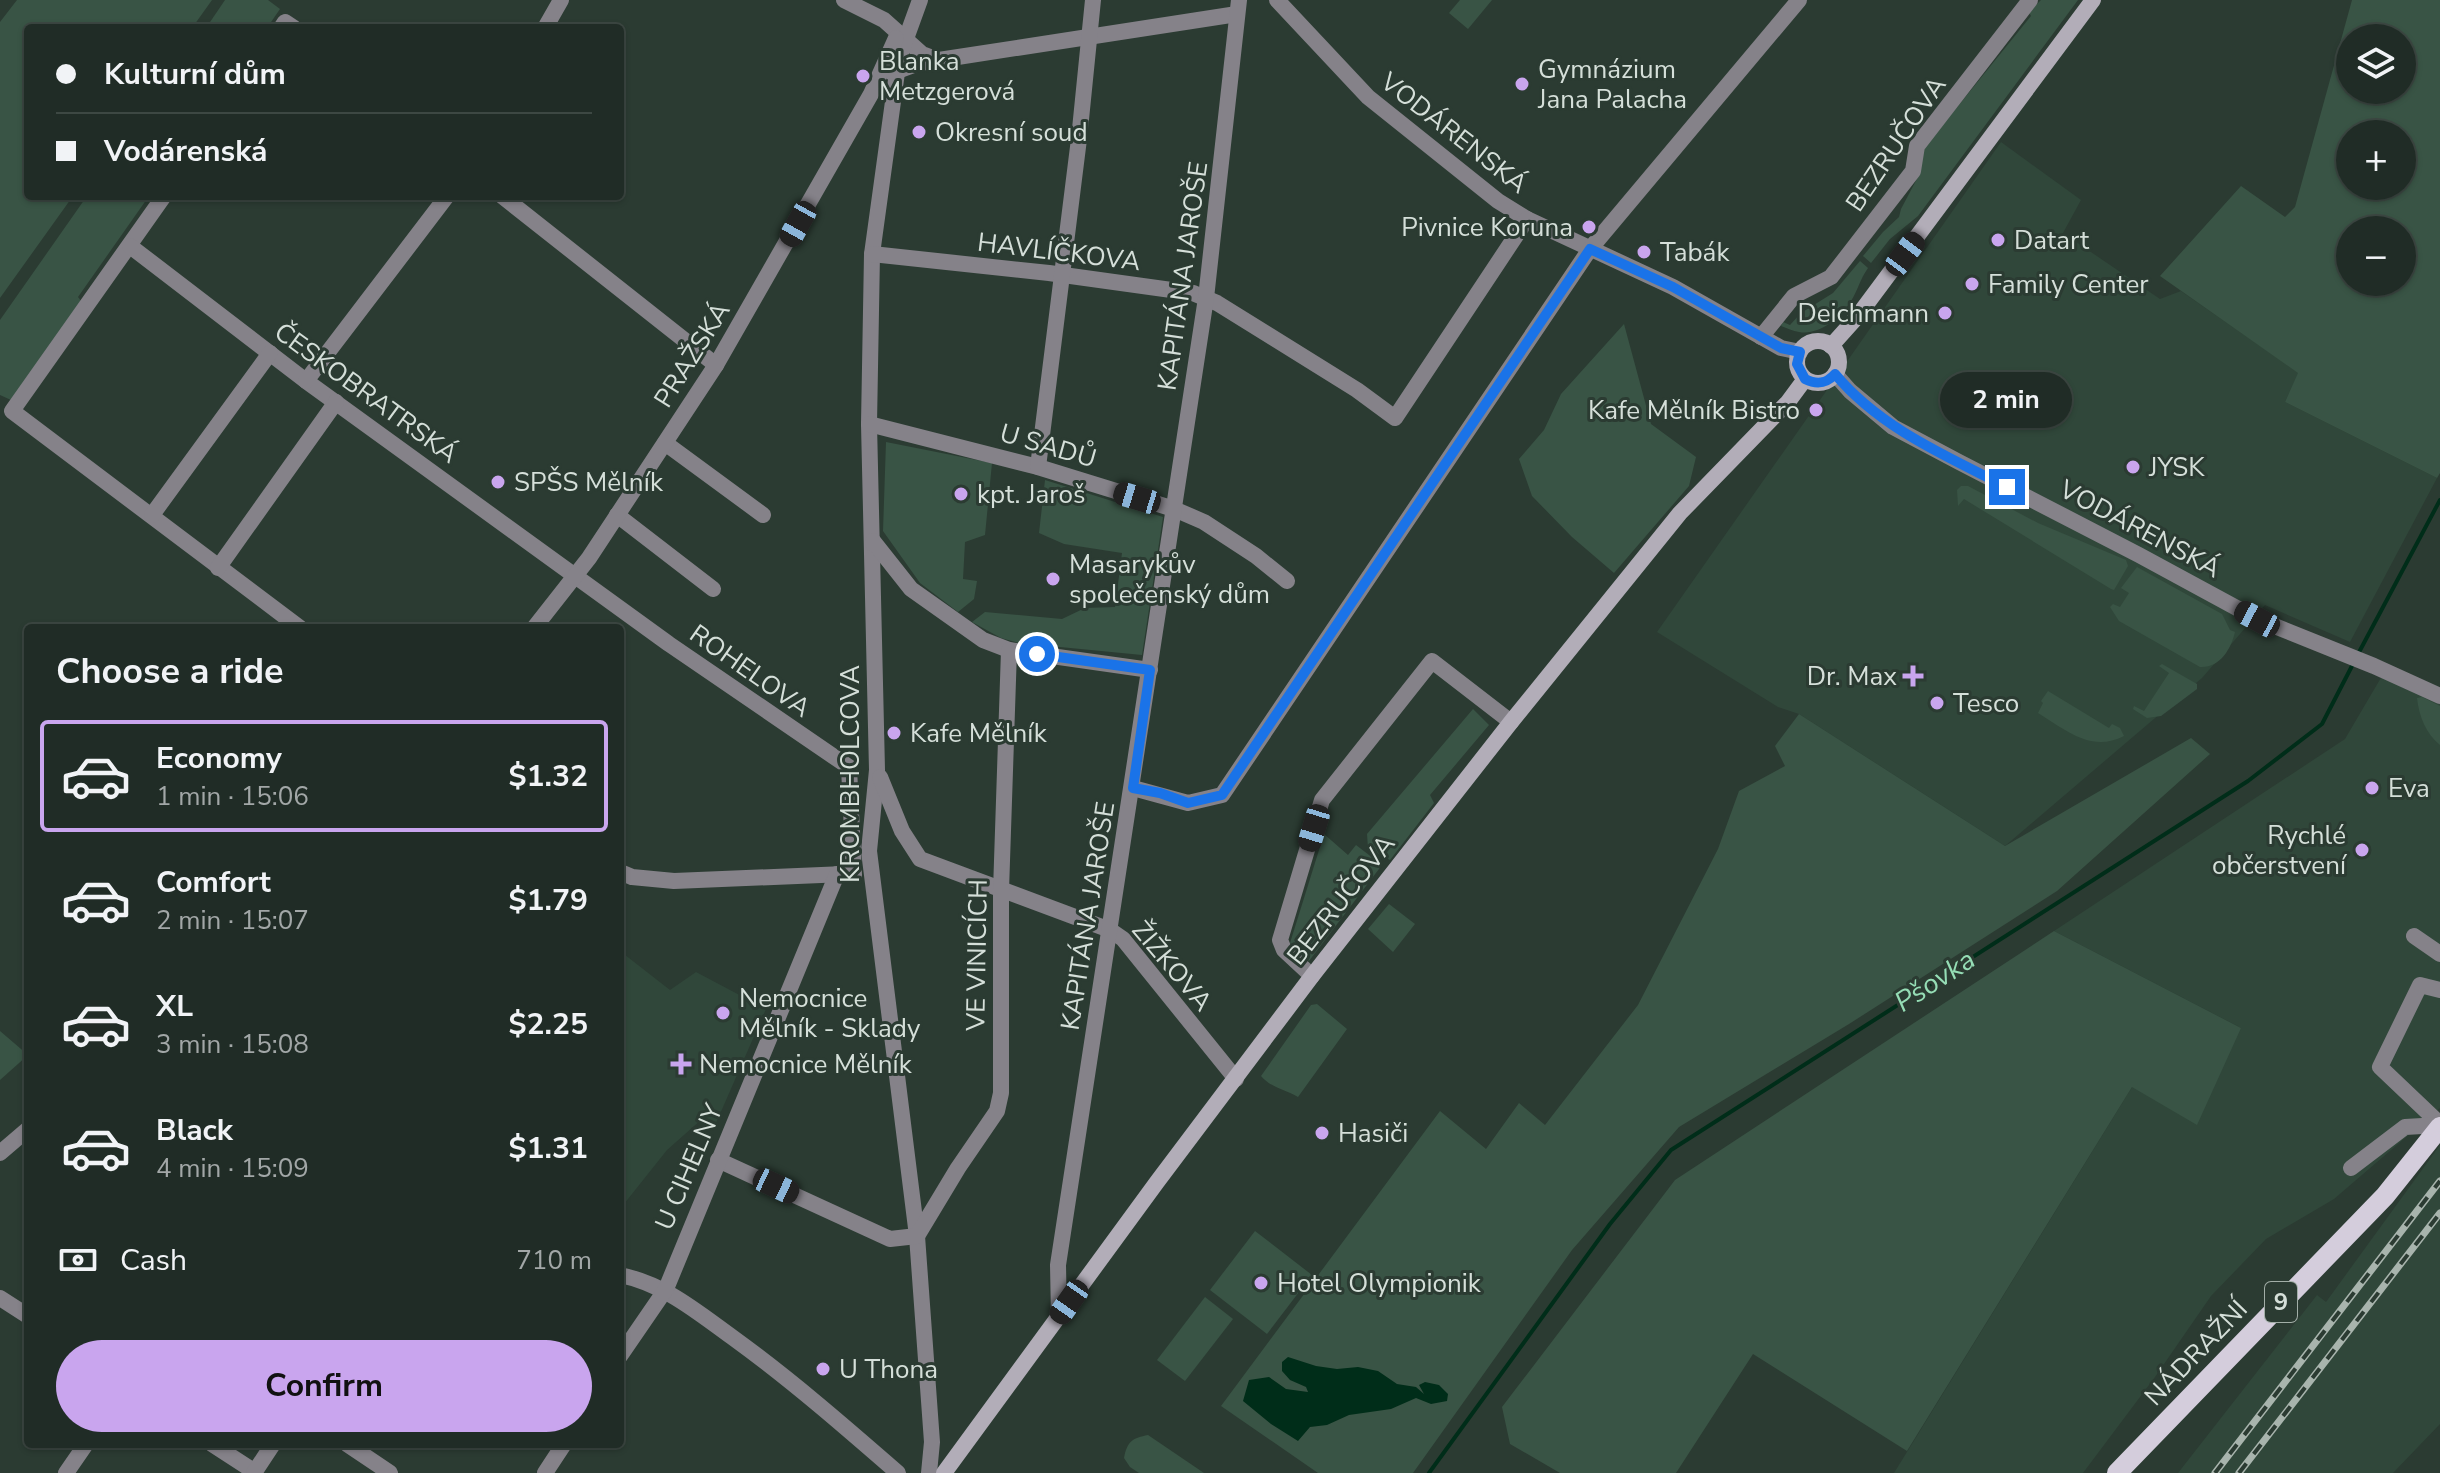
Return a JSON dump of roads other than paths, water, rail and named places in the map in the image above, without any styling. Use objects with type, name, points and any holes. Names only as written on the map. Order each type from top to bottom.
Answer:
[{"type":"main road","name":"NÁDRAŽNÍ","points":[[2117,1473],[2385,1196],[2440,1125]]},
{"type":"street","points":[[547,24],[561,0]]},
{"type":"street","points":[[844,0],[884,20],[911,24]]},
{"type":"street","points":[[1038,467],[1093,0]]},
{"type":"street","name":"VODÁRENSKÁ","points":[[1277,0],[1368,97],[1498,201],[1527,219],[1673,287],[1781,348],[1800,352]]},
{"type":"street","points":[[1133,788],[1188,803],[1222,795],[1590,249],[1799,0]]},
{"type":"street","name":"BEZRUČOVA","points":[[1761,337],[1794,296],[1831,277],[1913,171],[1917,146],[2030,0]]},
{"type":"street","points":[[1831,346],[1867,304],[2093,0]]},
{"type":"street","points":[[897,70],[938,60],[1091,37],[1238,7]]},
{"type":"street","name":"KAPITÁNA JAROŠE","points":[[1059,1317],[1058,1265],[1206,298],[1236,48],[1238,7]]},
{"type":"street","points":[[911,24],[929,58],[938,60]]},
{"type":"street","points":[[897,70],[911,24]]},
{"type":"street","name":"PRAŽSKÁ","points":[[537,624],[576,576],[716,365],[911,24]]},
{"type":"street","name":"PRAŽSKÁ","points":[[871,94],[897,70]]},
{"type":"street","name":"KROMBHOLCOVA","points":[[897,70],[872,254],[869,424],[877,770],[869,851],[854,874],[917,1236],[932,1442],[929,1473]]},
{"type":"street","points":[[861,111],[876,107],[886,112],[892,121]]},
{"type":"street","points":[[161,200],[12,411],[295,624]]},
{"type":"street","points":[[306,381],[444,200]]},
{"type":"street","points":[[507,200],[716,365]]},
{"type":"street","name":"HAVLÍČKOVA","points":[[872,254],[1193,293],[1357,390],[1395,418],[1527,219]]},
{"type":"street","name":"ČESKOBRATRSKÁ","points":[[130,246],[306,381],[576,576]]},
{"type":"street","points":[[1817,341],[1831,346],[1839,359],[1835,374],[1831,379],[1818,383],[1805,379],[1797,364],[1800,352],[1807,344],[1817,341]]},
{"type":"street","points":[[152,515],[270,353]]},
{"type":"street","name":"VODÁRENSKÁ","points":[[1835,374],[1850,391],[1893,427],[2257,619],[2440,696]]},
{"type":"street","name":"BEZRUČOVA","points":[[944,1473],[1312,976],[1511,722],[1680,513],[1779,412],[1805,379]]},
{"type":"street","points":[[218,568],[336,402]]},
{"type":"street","name":"U SADŮ","points":[[869,424],[1038,467],[1174,509],[1204,522],[1287,581]]},
{"type":"street","points":[[665,443],[763,515]]},
{"type":"street","points":[[617,515],[713,589]]},
{"type":"street","points":[[872,545],[873,541],[911,589],[983,640],[1009,650],[1150,670]]},
{"type":"street","name":"ROHELOVA","points":[[576,576],[669,644],[849,767],[854,874]]},
{"type":"street","name":"VE VINICÍCH","points":[[917,1236],[997,1111],[1001,1093],[1001,891],[1009,650]]},
{"type":"street","points":[[1312,976],[1284,950],[1280,940],[1322,800],[1432,661],[1511,722]]},
{"type":"street","name":"ŽIŽKOVA","points":[[877,770],[902,831],[920,859],[1110,930],[1123,939],[1236,1079]]},
{"type":"street","points":[[624,874],[674,881],[854,874]]},
{"type":"street","name":"U CIHELNY","points":[[624,1350],[666,1289],[718,1160],[854,874]]},
{"type":"street","points":[[2414,936],[2440,954]]},
{"type":"street","points":[[2440,990],[2420,985],[2380,1067],[2440,1125]]},
{"type":"street","points":[[2351,1168],[2405,1127],[2440,1125]]},
{"type":"street","points":[[0,1153],[24,1132]]},
{"type":"street","points":[[718,1160],[890,1239],[917,1236]]},
{"type":"street","points":[[624,1276],[666,1289],[763,1360],[898,1473]]},
{"type":"street","points":[[0,1298],[24,1313]]},
{"type":"street","points":[[66,1473],[83,1448]]},
{"type":"street","points":[[218,1448],[254,1472],[270,1448]]},
{"type":"street","points":[[353,1448],[390,1473]]},
{"type":"street","points":[[545,1473],[561,1448]]},
{"type":"waterway","name":"Pšovka","points":[[2357,656],[2440,500]]},
{"type":"waterway","name":"Pšovka","points":[[1429,1473],[1610,1224],[1671,1150],[2248,781],[2322,724],[2353,664]]},
{"type":"railway","points":[[2215,1473],[2440,1181]]},
{"type":"railway","points":[[2239,1473],[2440,1213]]},
{"type":"place","name":"Blanka Metzgerová","points":[[863,76]]},
{"type":"place","name":"Gymnázium Jana Palacha","points":[[1522,84]]},
{"type":"place","name":"Okresní soud","points":[[919,132]]},
{"type":"place","name":"Pivnice Koruna","points":[[1589,227]]},
{"type":"place","name":"Datart","points":[[1998,240]]},
{"type":"place","name":"Tabák","points":[[1644,252]]},
{"type":"place","name":"Family Center","points":[[1972,284]]},
{"type":"place","name":"Deichmann","points":[[1945,313]]},
{"type":"place","name":"Kafe Mělník Bistro","points":[[1816,410]]},
{"type":"place","name":"JYSK","points":[[2133,467]]},
{"type":"place","name":"SPŠS Mělník","points":[[498,482]]},
{"type":"place","name":"kpt. Jaroš","points":[[961,494]]},
{"type":"place","name":"Masarykův společenský dům","points":[[1053,579]]},
{"type":"place","name":"Dr. Max","points":[[1913,676]]},
{"type":"place","name":"Tesco","points":[[1937,703]]},
{"type":"place","name":"Kafe Mělník","points":[[894,733]]},
{"type":"place","name":"Eva","points":[[2372,788]]},
{"type":"place","name":"Rychlé občerstvení","points":[[2362,850]]},
{"type":"place","name":"Nemocnice Mělník - Sklady","points":[[723,1013]]},
{"type":"place","name":"Nemocnice Mělník","points":[[681,1064]]},
{"type":"place","name":"Hasiči","points":[[1322,1133]]},
{"type":"place","name":"Hotel Olympionik","points":[[1261,1283]]},
{"type":"place","name":"U Thona","points":[[823,1369]]}]
